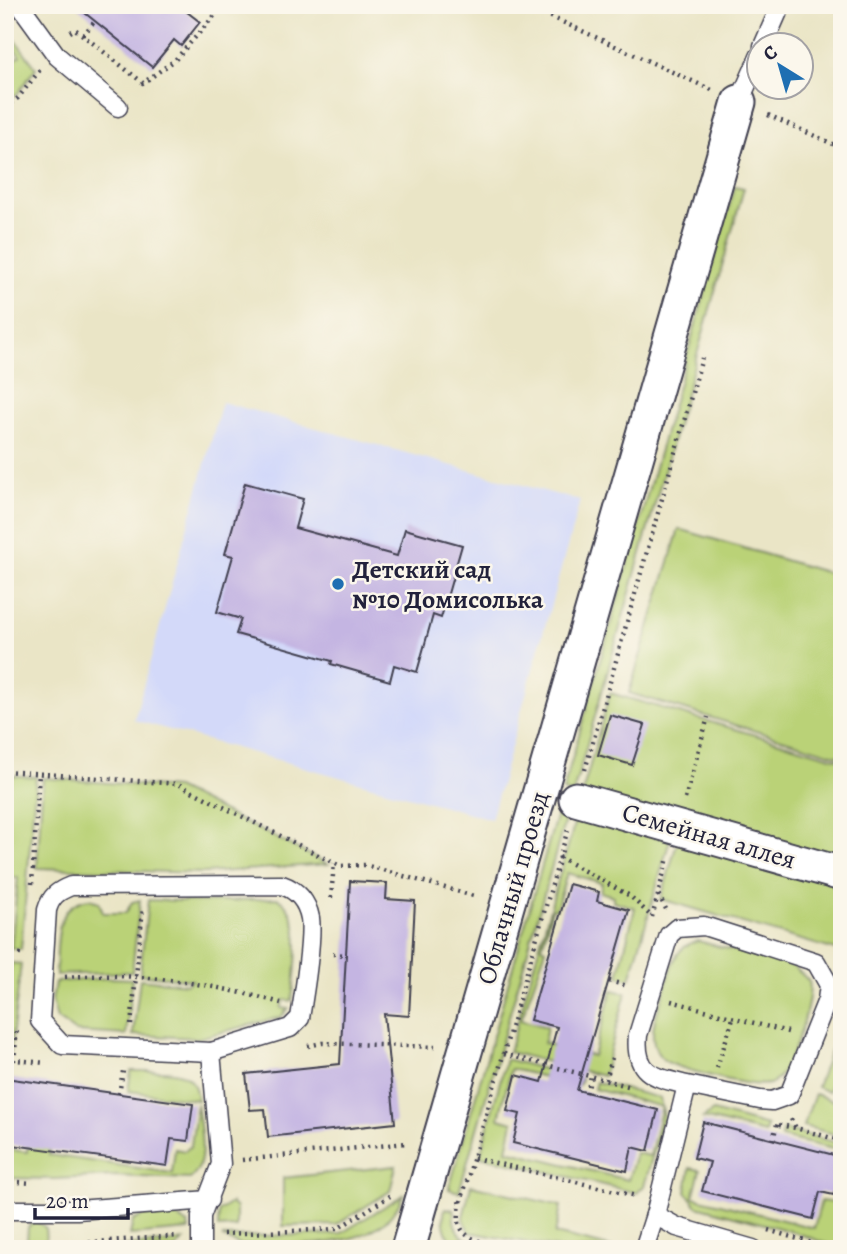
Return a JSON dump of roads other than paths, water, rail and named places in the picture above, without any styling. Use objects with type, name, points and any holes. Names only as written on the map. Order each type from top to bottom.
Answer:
[{"type":"street","name":"Облачный проезд","points":[[408,1249],[739,103]]},
{"type":"street","name":"Семейная аллея","points":[[576,799],[842,874]]},
{"type":"lane","points":[[20,5],[57,56],[118,107]]},
{"type":"lane","points":[[769,32],[780,5]]},
{"type":"lane","points":[[739,103],[746,87]]},
{"type":"lane","points":[[282,885],[292,889],[301,898],[310,919],[300,1018],[290,1028],[211,1052],[125,1059],[62,1045],[40,1021],[47,910],[55,894],[71,886],[282,885]]},
{"type":"lane","points":[[704,926],[816,962],[829,985],[796,1084],[782,1099],[760,1100],[687,1085],[658,1077],[639,1062],[638,1035],[669,935],[677,928],[704,926]]},
{"type":"lane","points":[[200,1242],[201,1216],[221,1164],[211,1052]]},
{"type":"lane","points":[[644,1249],[687,1085]]},
{"type":"lane","points":[[5,1210],[77,1210],[209,1200]]},
{"type":"lane","points":[[656,1208],[677,1227],[753,1249]]},
{"type":"place","name":"Детский сад №10 Домисолька","points":[[338,584]]}]
